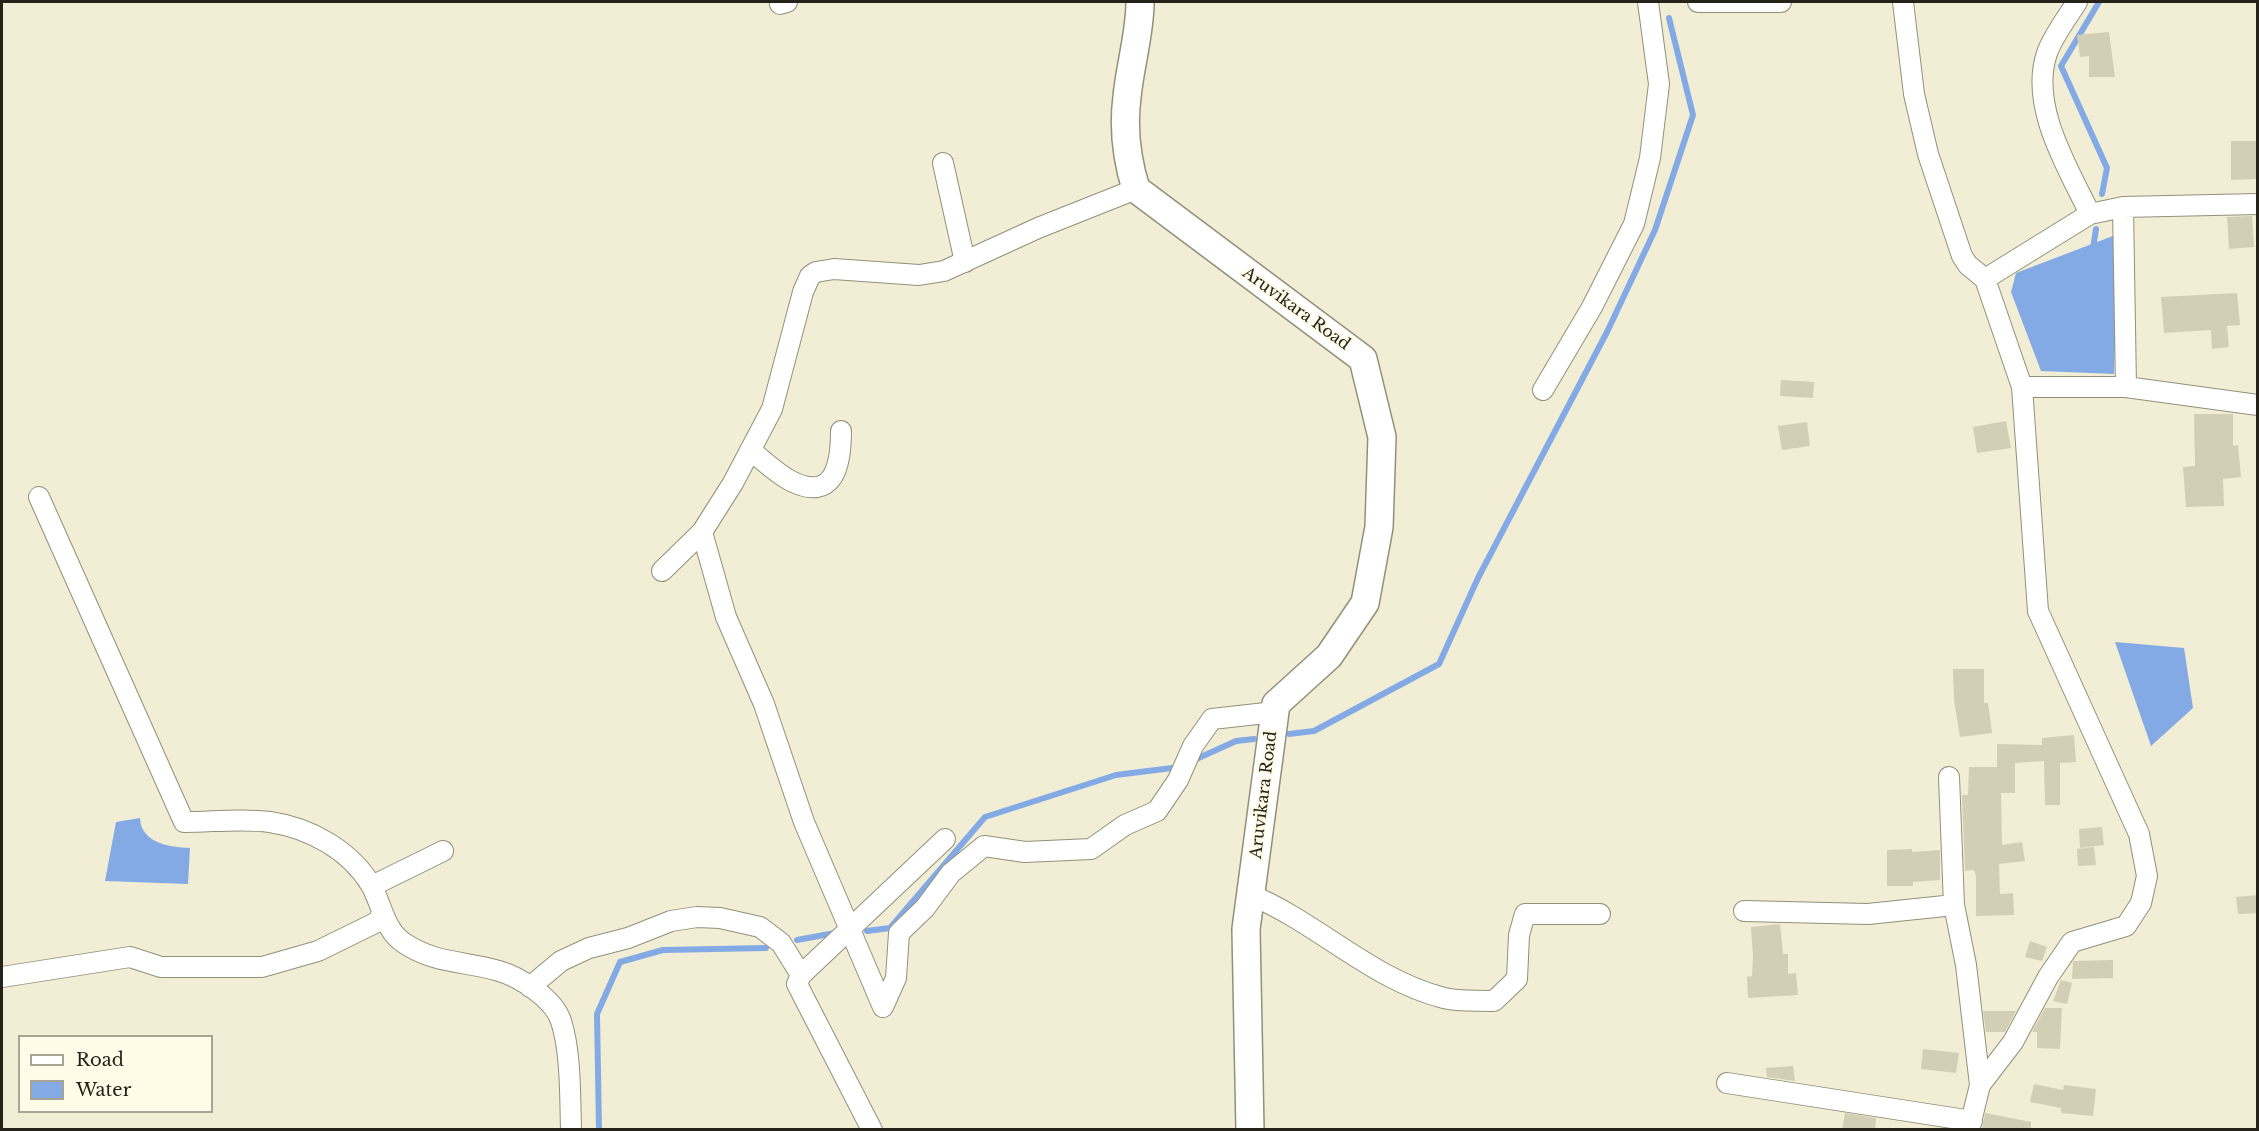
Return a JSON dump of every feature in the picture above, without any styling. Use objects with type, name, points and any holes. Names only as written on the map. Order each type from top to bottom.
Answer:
[{"type":"main road","points":[[1136,189],[1127,152],[1126,98],[1140,25],[1140,2]]},
{"type":"main road","name":"Aruvikara Road","points":[[1136,189],[1363,359],[1382,437],[1379,527],[1365,603],[1329,656],[1276,704],[1246,930],[1250,1130]]},
{"type":"street","points":[[1543,390],[1592,307],[1634,224],[1650,158],[1659,84],[1648,2]]},
{"type":"street","points":[[1698,2],[1781,2]]},
{"type":"street","points":[[1903,2],[1914,94],[1928,154],[1962,256],[1968,265],[1985,279],[2022,387],[2038,610],[2139,834],[2147,876],[2141,903],[2127,926],[2072,942],[2048,977],[2013,1042],[1980,1085]]},
{"type":"street","points":[[2077,2],[2047,54],[2043,90],[2049,128],[2090,214]]},
{"type":"street","points":[[943,163],[965,262]]},
{"type":"street","points":[[662,571],[702,532],[733,483],[772,410],[803,292],[810,276],[834,269],[920,275],[944,271],[1038,228],[1136,189]]},
{"type":"street","points":[[1985,279],[2090,214],[2123,207],[2258,204]]},
{"type":"street","points":[[2123,207],[2126,387]]},
{"type":"street","points":[[2022,387],[2126,387],[2258,405]]},
{"type":"street","points":[[750,450],[790,481],[820,485],[835,476],[838,470],[841,430]]},
{"type":"street","points":[[39,497],[184,822],[270,822],[314,834],[355,862],[372,886],[382,912],[396,936],[414,949],[443,962],[500,971],[530,987],[555,1010],[561,1021],[568,1072],[571,1130]]},
{"type":"street","points":[[702,532],[726,617],[764,704],[804,822],[883,1007],[897,978],[898,933],[925,908],[951,873],[984,846],[1025,852],[1091,849],[1125,825],[1157,811],[1178,780],[1193,746],[1212,719],[1275,712]]},
{"type":"street","points":[[1727,1083],[1970,1125],[1980,1085],[1966,965],[1954,905],[1949,777]]},
{"type":"street","points":[[872,1130],[860,1102],[797,989],[801,975],[945,839]]},
{"type":"street","points":[[372,886],[443,851]]},
{"type":"street","points":[[1251,896],[1283,909],[1401,984],[1455,999],[1494,1001],[1517,979],[1519,935],[1525,914],[1600,914]]},
{"type":"street","points":[[1744,911],[1868,914],[1954,905]]},
{"type":"street","points":[[2,977],[130,957],[161,967],[262,967],[318,951],[379,921],[382,912]]},
{"type":"street","points":[[530,987],[561,961],[589,948],[628,938],[671,921],[697,917],[720,918],[760,927],[781,943],[801,975]]},
{"type":"water","points":[[2118,234],[2114,374],[2041,371],[2011,292],[2016,273]]},
{"type":"water","points":[[2115,642],[2184,648],[2193,708],[2151,746]]},
{"type":"water","points":[[140,818],[145,833],[157,842],[190,848],[188,884],[105,881],[116,822]]},
{"type":"building","points":[[2109,32],[2115,77],[2089,77],[2089,56],[2080,57],[2077,35]]},
{"type":"building","points":[[2231,141],[2257,141],[2257,179],[2231,180]]},
{"type":"building","points":[[2252,216],[2254,247],[2229,249],[2227,217]]},
{"type":"building","points":[[2237,293],[2240,325],[2227,326],[2229,347],[2212,349],[2211,330],[2164,333],[2161,297]]},
{"type":"building","points":[[1781,380],[1814,382],[1813,398],[1780,396]]},
{"type":"building","points":[[2194,414],[2233,414],[2233,446],[2238,445],[2241,477],[2223,479],[2224,506],[2186,507],[2183,467],[2195,466]]},
{"type":"building","points":[[2006,421],[2011,448],[1977,453],[1973,427]]},
{"type":"building","points":[[1807,422],[1810,446],[1782,450],[1778,426]]},
{"type":"building","points":[[1953,669],[1984,669],[1984,703],[1988,703],[1992,733],[1960,737],[1954,700]]},
{"type":"building","points":[[2074,735],[2076,762],[2060,763],[2060,805],[2045,805],[2044,761],[2015,763],[2015,793],[2001,793],[2002,845],[2022,842],[2025,861],[1999,864],[2000,894],[2013,893],[2014,915],[1976,916],[1976,876],[1974,870],[1965,871],[1962,795],[1968,795],[1969,767],[1997,767],[1997,744],[2042,745],[2042,738]]},
{"type":"building","points":[[2102,827],[2104,845],[2080,848],[2079,829]]},
{"type":"building","points":[[2094,847],[2096,865],[2078,866],[2077,849]]},
{"type":"building","points":[[1912,849],[1912,852],[1940,850],[1940,880],[1913,882],[1913,886],[1887,886],[1887,850]]},
{"type":"building","points":[[2258,895],[2258,913],[2238,914],[2236,897]]},
{"type":"building","points":[[1780,924],[1783,954],[1788,954],[1788,974],[1796,973],[1798,995],[1748,998],[1747,977],[1752,976],[1753,955],[1751,927]]},
{"type":"building","points":[[2030,941],[2047,947],[2042,961],[2025,957]]},
{"type":"building","points":[[2113,960],[2113,978],[2072,979],[2073,961]]},
{"type":"building","points":[[2061,980],[2072,983],[2067,1004],[2053,1001]]},
{"type":"building","points":[[2045,1008],[2062,1008],[2060,1049],[2037,1048],[2037,1032],[2032,1032]]},
{"type":"building","points":[[1983,1011],[2016,1011],[2005,1032],[1986,1032]]},
{"type":"building","points":[[1923,1049],[1959,1053],[1956,1073],[1921,1069]]},
{"type":"building","points":[[1793,1066],[1795,1081],[1767,1077],[1766,1068]]},
{"type":"building","points":[[2034,1084],[2063,1090],[2064,1085],[2096,1089],[2093,1116],[2061,1113],[2061,1108],[2030,1102]]},
{"type":"building","points":[[1845,1113],[1876,1118],[1875,1130],[1842,1130]]},
{"type":"building","points":[[1985,1113],[2031,1122],[2031,1130],[1982,1130]]},
{"type":"waterway","points":[[2099,2],[2061,66],[2107,168],[2102,194]]},
{"type":"waterway","points":[[1289,734],[1314,731],[1439,664],[1478,578],[1607,332],[1655,230],[1693,115],[1669,18]]},
{"type":"waterway","points":[[2093,249],[2096,229]]},
{"type":"waterway","points":[[1192,761],[1236,741],[1254,739]]},
{"type":"waterway","points":[[867,931],[890,928],[985,817],[1116,775],[1180,767]]},
{"type":"waterway","points":[[797,940],[835,933]]},
{"type":"waterway","points":[[599,1130],[597,1014],[620,962],[663,950],[766,948]]}]
